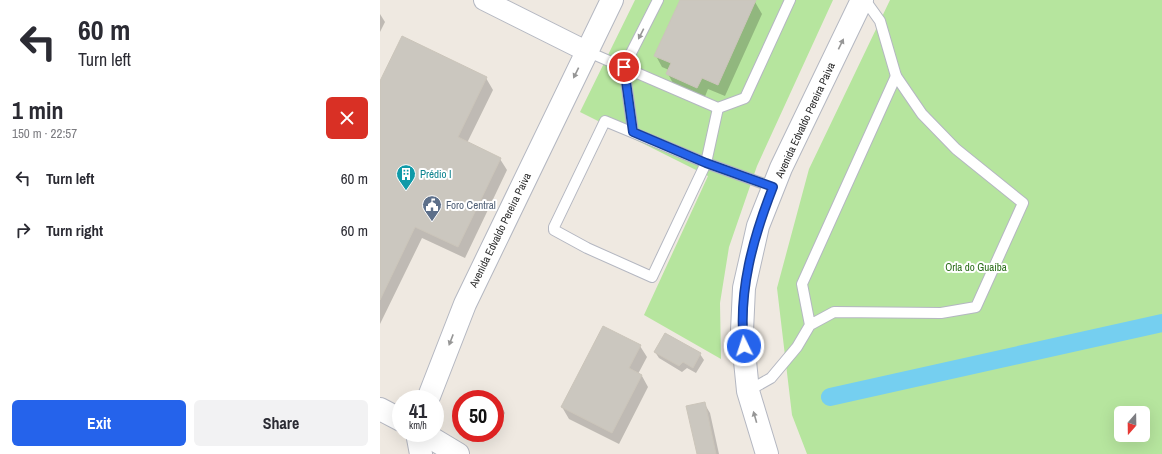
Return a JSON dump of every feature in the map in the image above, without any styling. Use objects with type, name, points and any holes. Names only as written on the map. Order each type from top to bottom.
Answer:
[{"type":"main road","name":"Avenida Edvaldo Pereira Paiva","points":[[432,390],[465,304],[586,51],[612,0]]},
{"type":"main road","name":"Avenida Edvaldo Pereira Paiva","points":[[767,454],[748,392],[742,331],[744,288],[758,226],[773,187],[784,161],[862,0]]},
{"type":"main road","points":[[380,408],[392,415]]},
{"type":"main road","points":[[419,442],[421,454]]},
{"type":"main road","points":[[438,442],[458,454]]},
{"type":"street","points":[[484,0],[586,51]]},
{"type":"lane","points":[[633,132],[624,67],[658,0]]},
{"type":"lane","points":[[586,51],[718,108],[745,98],[790,0]]},
{"type":"lane","points":[[748,392],[770,378],[797,347],[810,325],[834,312],[941,313],[976,307],[1023,203],[956,149],[922,114],[896,76],[880,21],[865,0]]},
{"type":"lane","points":[[810,325],[802,284],[896,76]]},
{"type":"lane","points":[[718,108],[706,163],[652,277],[556,233],[554,226],[602,123],[605,121],[609,121],[706,163],[773,187]]},
{"type":"green space","points":[[635,0],[833,0],[757,166],[729,247],[720,303],[721,359],[644,315],[708,176],[580,112]]},
{"type":"green space","name":"Orla do Guaíba","points":[[890,0],[1162,0],[1162,454],[807,454],[792,415],[777,288],[809,169]]},
{"type":"building","points":[[680,0],[756,0],[718,85],[702,78],[697,88],[666,74],[671,63],[654,56]]},
{"type":"building","name":"Prédio I","points":[[402,36],[487,77],[458,137],[501,158],[458,247],[415,227],[380,300],[380,81]]},
{"type":"building","points":[[603,326],[641,345],[629,368],[642,375],[612,433],[561,407]]},
{"type":"building","points":[[665,333],[701,353],[693,368],[683,362],[679,366],[654,352]]},
{"type":"building","points":[[705,402],[716,454],[697,454],[686,406]]},
{"type":"waterway","points":[[830,397],[1162,323]]},
{"type":"place","name":"Prédio I","points":[[406,191]]},
{"type":"place","name":"Foro Central","points":[[432,222]]},
{"type":"route","points":[[624,67],[633,132],[706,163],[773,187],[758,226],[744,288],[742,331],[744,346]]}]
